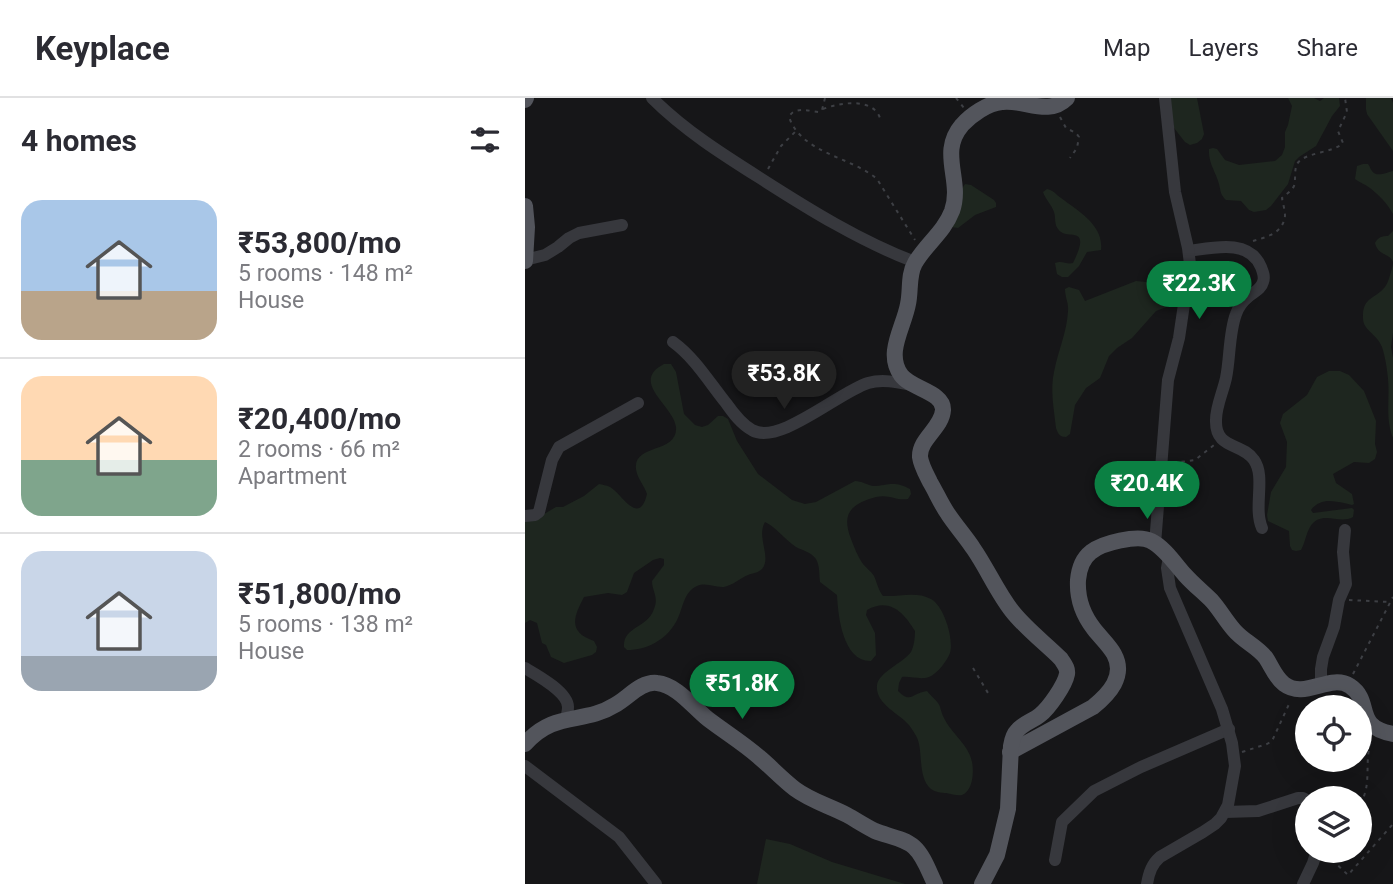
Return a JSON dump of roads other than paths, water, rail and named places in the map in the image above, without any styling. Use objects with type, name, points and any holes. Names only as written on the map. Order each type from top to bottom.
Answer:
[{"type":"main road","points":[[982,884],[996,855],[1008,809],[1013,737],[1021,726],[1047,709],[1062,687],[1067,674],[1066,667],[1012,611],[972,546],[946,512],[920,457],[923,445],[943,411],[941,402],[925,390],[911,385],[902,376],[895,354],[908,304],[912,270],[942,229],[956,195],[955,177],[950,164],[954,136],[963,124],[980,110],[1002,102],[1037,107],[1061,102]]},
{"type":"main road","points":[[525,206],[525,261]]},
{"type":"main road","points":[[1010,752],[1093,708],[1113,688],[1118,675],[1118,665],[1080,604],[1077,587],[1079,570],[1092,551],[1103,545],[1137,538],[1150,540],[1169,557],[1213,602],[1236,633],[1249,641],[1266,658],[1285,685],[1301,690],[1332,682],[1348,685],[1359,696],[1366,718],[1375,729],[1393,734]]},
{"type":"main road","points":[[525,744],[542,728],[566,719],[604,712],[650,683],[668,686],[759,757],[795,789],[872,830],[913,846],[921,855],[935,884]]},
{"type":"street","points":[[652,98],[699,137],[866,242],[919,258]]},
{"type":"street","points":[[1155,544],[1168,380],[1179,338],[1190,264],[1175,192],[1165,98]]},
{"type":"street","points":[[525,261],[545,255],[579,233],[622,225]]},
{"type":"street","points":[[1189,251],[1242,248],[1258,261],[1264,277],[1261,286],[1247,297],[1235,316],[1216,420],[1221,438],[1254,459],[1258,477],[1258,515],[1262,528]]},
{"type":"street","points":[[673,342],[692,359],[737,417],[751,430],[760,434],[790,427],[848,391],[870,383],[885,381],[911,385]]},
{"type":"street","points":[[525,516],[539,512],[552,460],[559,447],[638,403]]},
{"type":"street","points":[[1321,685],[1323,657],[1346,584],[1343,552],[1345,530]]},
{"type":"street","points":[[1147,884],[1150,869],[1160,857],[1215,824],[1225,812],[1235,766],[1235,754],[1222,709],[1170,588],[1167,568],[1169,557]]},
{"type":"street","points":[[525,668],[566,698],[566,719]]},
{"type":"street","points":[[1055,860],[1062,821],[1094,791],[1141,767],[1229,729]]},
{"type":"street","points":[[525,766],[619,837],[656,884]]},
{"type":"street","points":[[1225,812],[1258,811],[1295,799]]},
{"type":"street","points":[[1303,884],[1312,863]]}]
